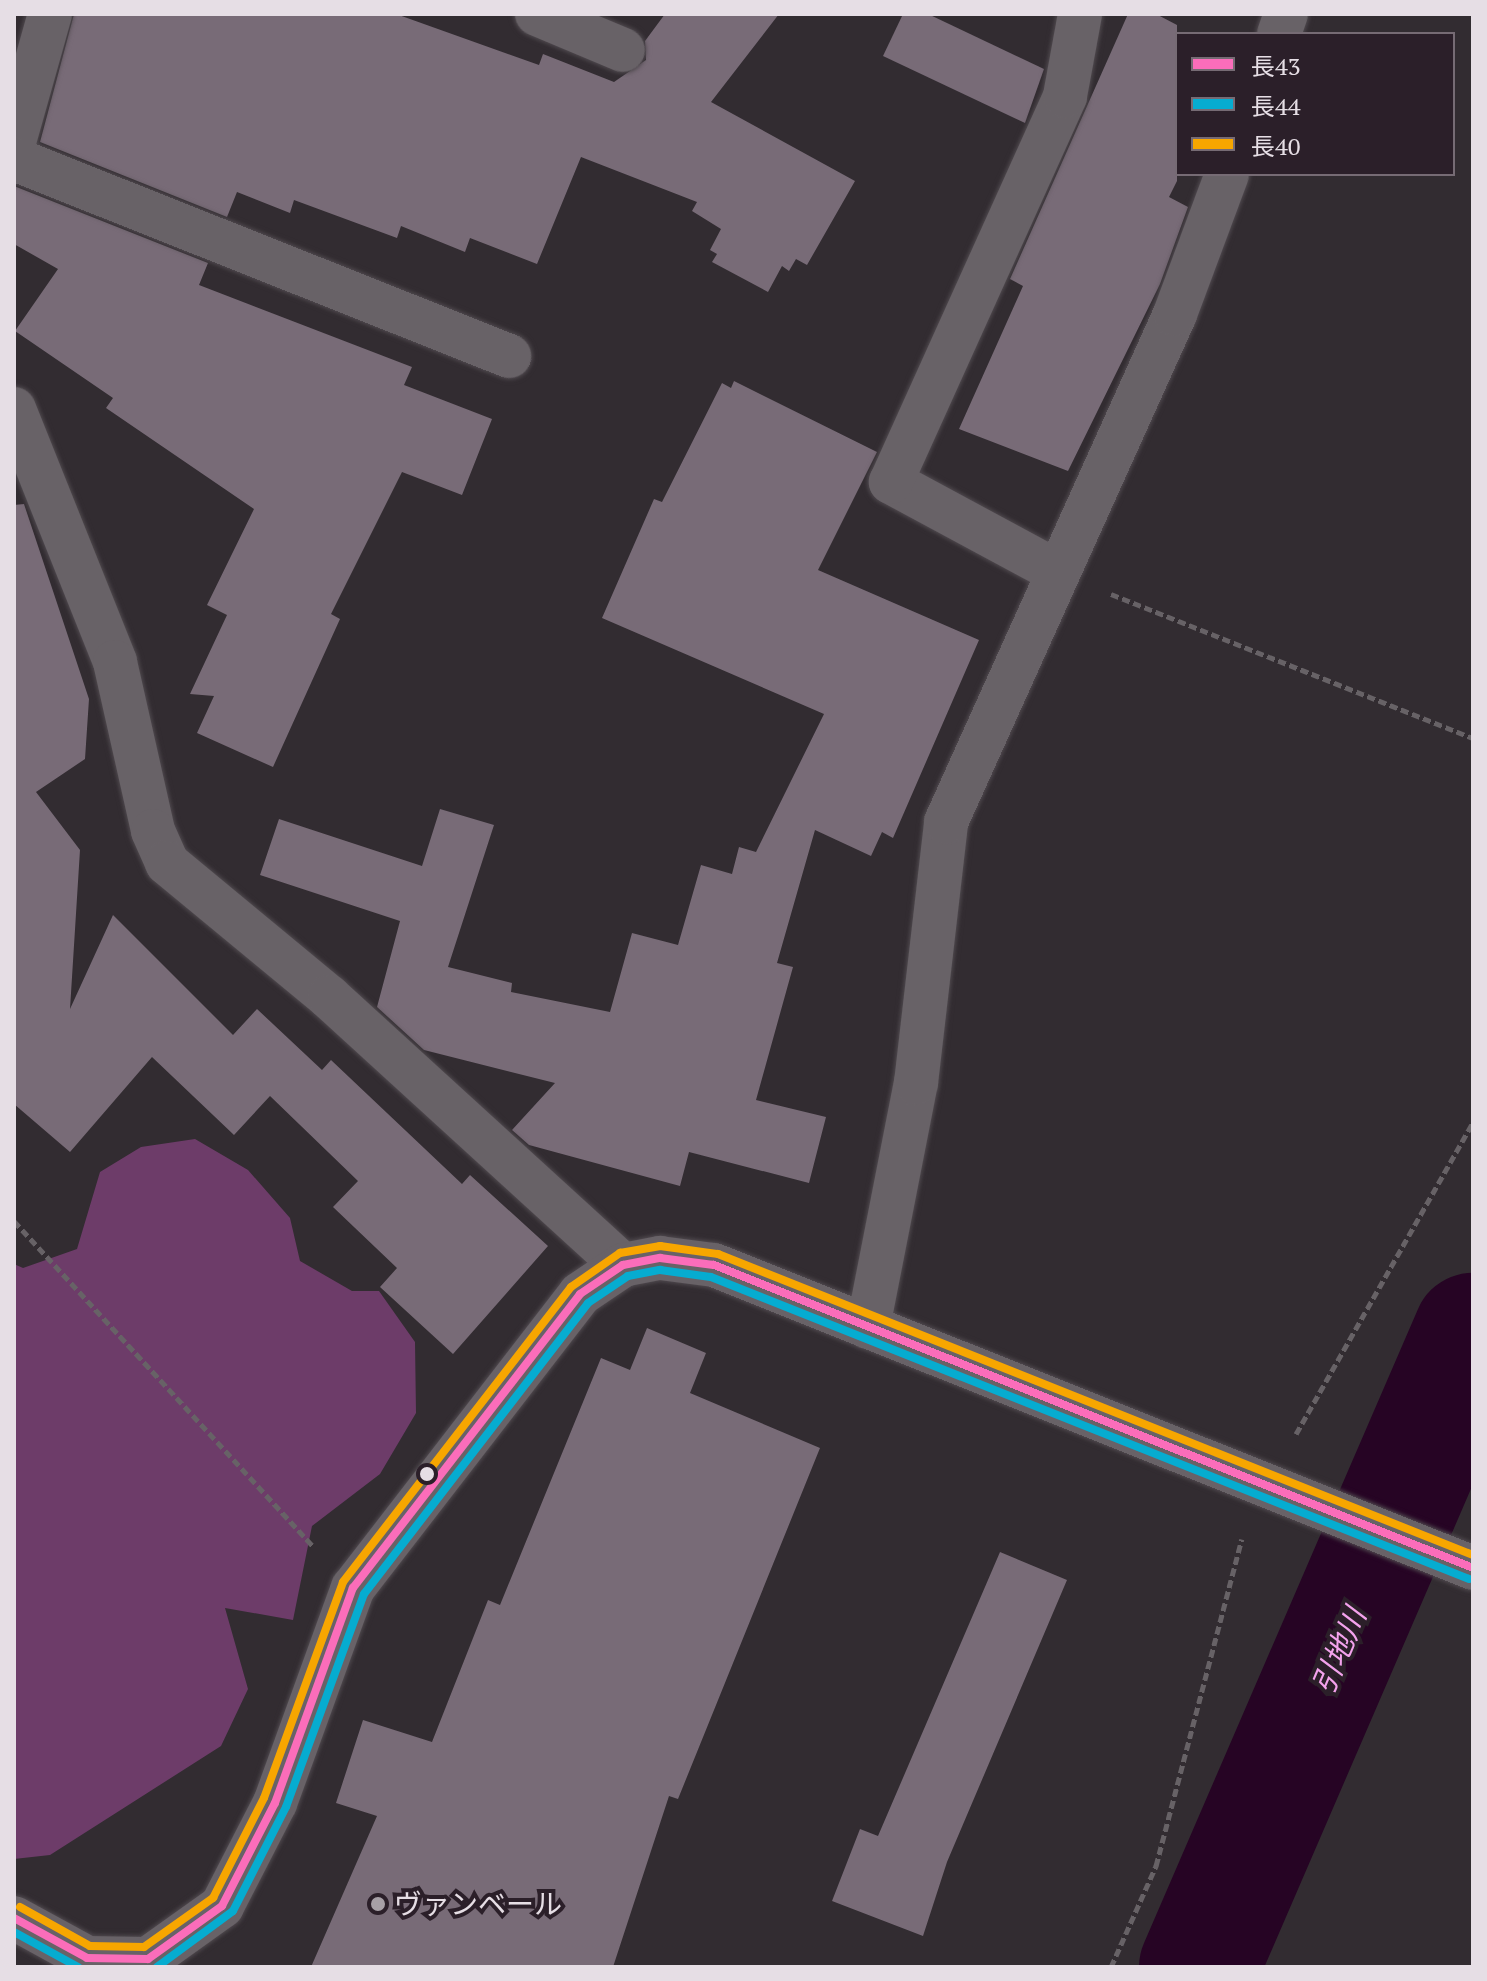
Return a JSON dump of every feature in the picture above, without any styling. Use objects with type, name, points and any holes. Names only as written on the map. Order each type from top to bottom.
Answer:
[{"type":"street","points":[[14,142],[50,14]]},
{"type":"street","points":[[537,14],[623,50]]},
{"type":"street","points":[[1058,572],[891,482],[1065,96],[1080,14]]},
{"type":"street","points":[[14,159],[509,356]]},
{"type":"street","points":[[868,1327],[916,1083],[946,822],[1175,314],[1226,176]]},
{"type":"street","points":[[14,409],[115,662],[153,831],[167,863],[352,1018],[623,1265]]},
{"type":"street","points":[[14,1918],[87,1958],[150,1963],[222,1906],[252,1854],[353,1588],[580,1294],[623,1265],[660,1258],[714,1265],[1462,1564]]},
{"type":"path","points":[[1058,572],[1473,738]]},
{"type":"path","points":[[1111,1967],[1156,1866],[1244,1531],[1275,1491],[1473,1122]]},
{"type":"path","points":[[14,1221],[353,1588]]},
{"type":"shaded area","points":[[195,1139],[248,1170],[290,1218],[300,1261],[352,1291],[379,1291],[415,1342],[416,1413],[380,1474],[312,1526],[293,1620],[225,1608],[248,1689],[221,1746],[50,1855],[14,1859],[14,1264],[23,1268],[77,1249],[100,1172],[141,1147]]},
{"type":"building","points":[[74,14],[396,14],[539,65],[543,54],[614,82],[646,60],[645,41],[665,14],[779,14],[711,102],[855,181],[807,265],[796,259],[789,271],[782,266],[768,292],[712,262],[717,254],[710,250],[721,229],[692,211],[697,202],[581,157],[537,264],[470,238],[465,252],[401,226],[397,238],[294,200],[290,213],[237,192],[227,217],[40,142]]},
{"type":"building","points":[[903,14],[928,14],[1044,69],[1025,123],[883,56]]},
{"type":"building","points":[[1128,14],[1156,14],[1177,25],[1177,181],[1169,197],[1188,207],[1160,284],[1068,471],[959,429],[1023,286],[1010,279]]},
{"type":"building","points":[[14,186],[208,263],[199,285],[412,367],[404,385],[492,419],[462,495],[402,472],[331,614],[340,619],[273,767],[197,733],[214,696],[190,694],[227,615],[207,605],[254,509],[106,408],[113,398],[15,331],[58,269],[14,244]]},
{"type":"building","points":[[734,381],[877,452],[818,570],[979,640],[893,838],[882,832],[871,856],[815,830],[777,963],[793,967],[756,1100],[826,1117],[809,1183],[689,1152],[680,1186],[529,1145],[512,1130],[555,1083],[424,1050],[377,1007],[400,921],[260,875],[279,819],[422,866],[440,809],[494,825],[448,967],[512,983],[511,992],[610,1012],[632,933],[678,945],[701,865],[732,874],[739,847],[756,852],[824,714],[602,618],[654,499],[662,502],[722,383],[731,388]]},
{"type":"building","points":[[24,504],[89,699],[85,759],[36,792],[80,850],[70,1009],[113,915],[233,1035],[257,1009],[322,1070],[331,1060],[462,1184],[470,1175],[548,1246],[453,1354],[380,1287],[397,1268],[333,1207],[358,1181],[270,1096],[234,1135],[152,1057],[70,1152],[14,1104],[14,505]]},
{"type":"building","points":[[647,1328],[706,1353],[690,1393],[820,1448],[678,1799],[669,1796],[613,1967],[311,1967],[377,1816],[336,1803],[363,1720],[432,1742],[488,1600],[500,1605],[601,1358],[630,1370]]},
{"type":"building","points":[[1000,1552],[1067,1580],[947,1862],[923,1936],[832,1901],[860,1829],[878,1836]]},
{"type":"waterway","name":"引地川","points":[[1199,1967],[1473,1333]]},
{"type":"transit line","name":"長40","points":[[20,1907],[90,1946],[144,1947],[213,1898],[264,1798],[343,1582],[571,1287],[620,1253],[660,1246],[718,1254],[1473,1555]]},
{"type":"transit line","name":"長43","points":[[14,1918],[87,1958],[148,1959],[222,1906],[275,1803],[353,1588],[580,1294],[623,1265],[660,1258],[714,1265],[1473,1568]]},
{"type":"transit line","name":"長44","points":[[157,1967],[233,1911],[286,1807],[364,1594],[588,1303],[628,1276],[660,1270],[711,1277],[1469,1579]]},
{"type":"transit line","name":"長44","points":[[14,1932],[78,1967]]},
{"type":"place","name":"ヴァンベール","points":[[378,1904]]}]
